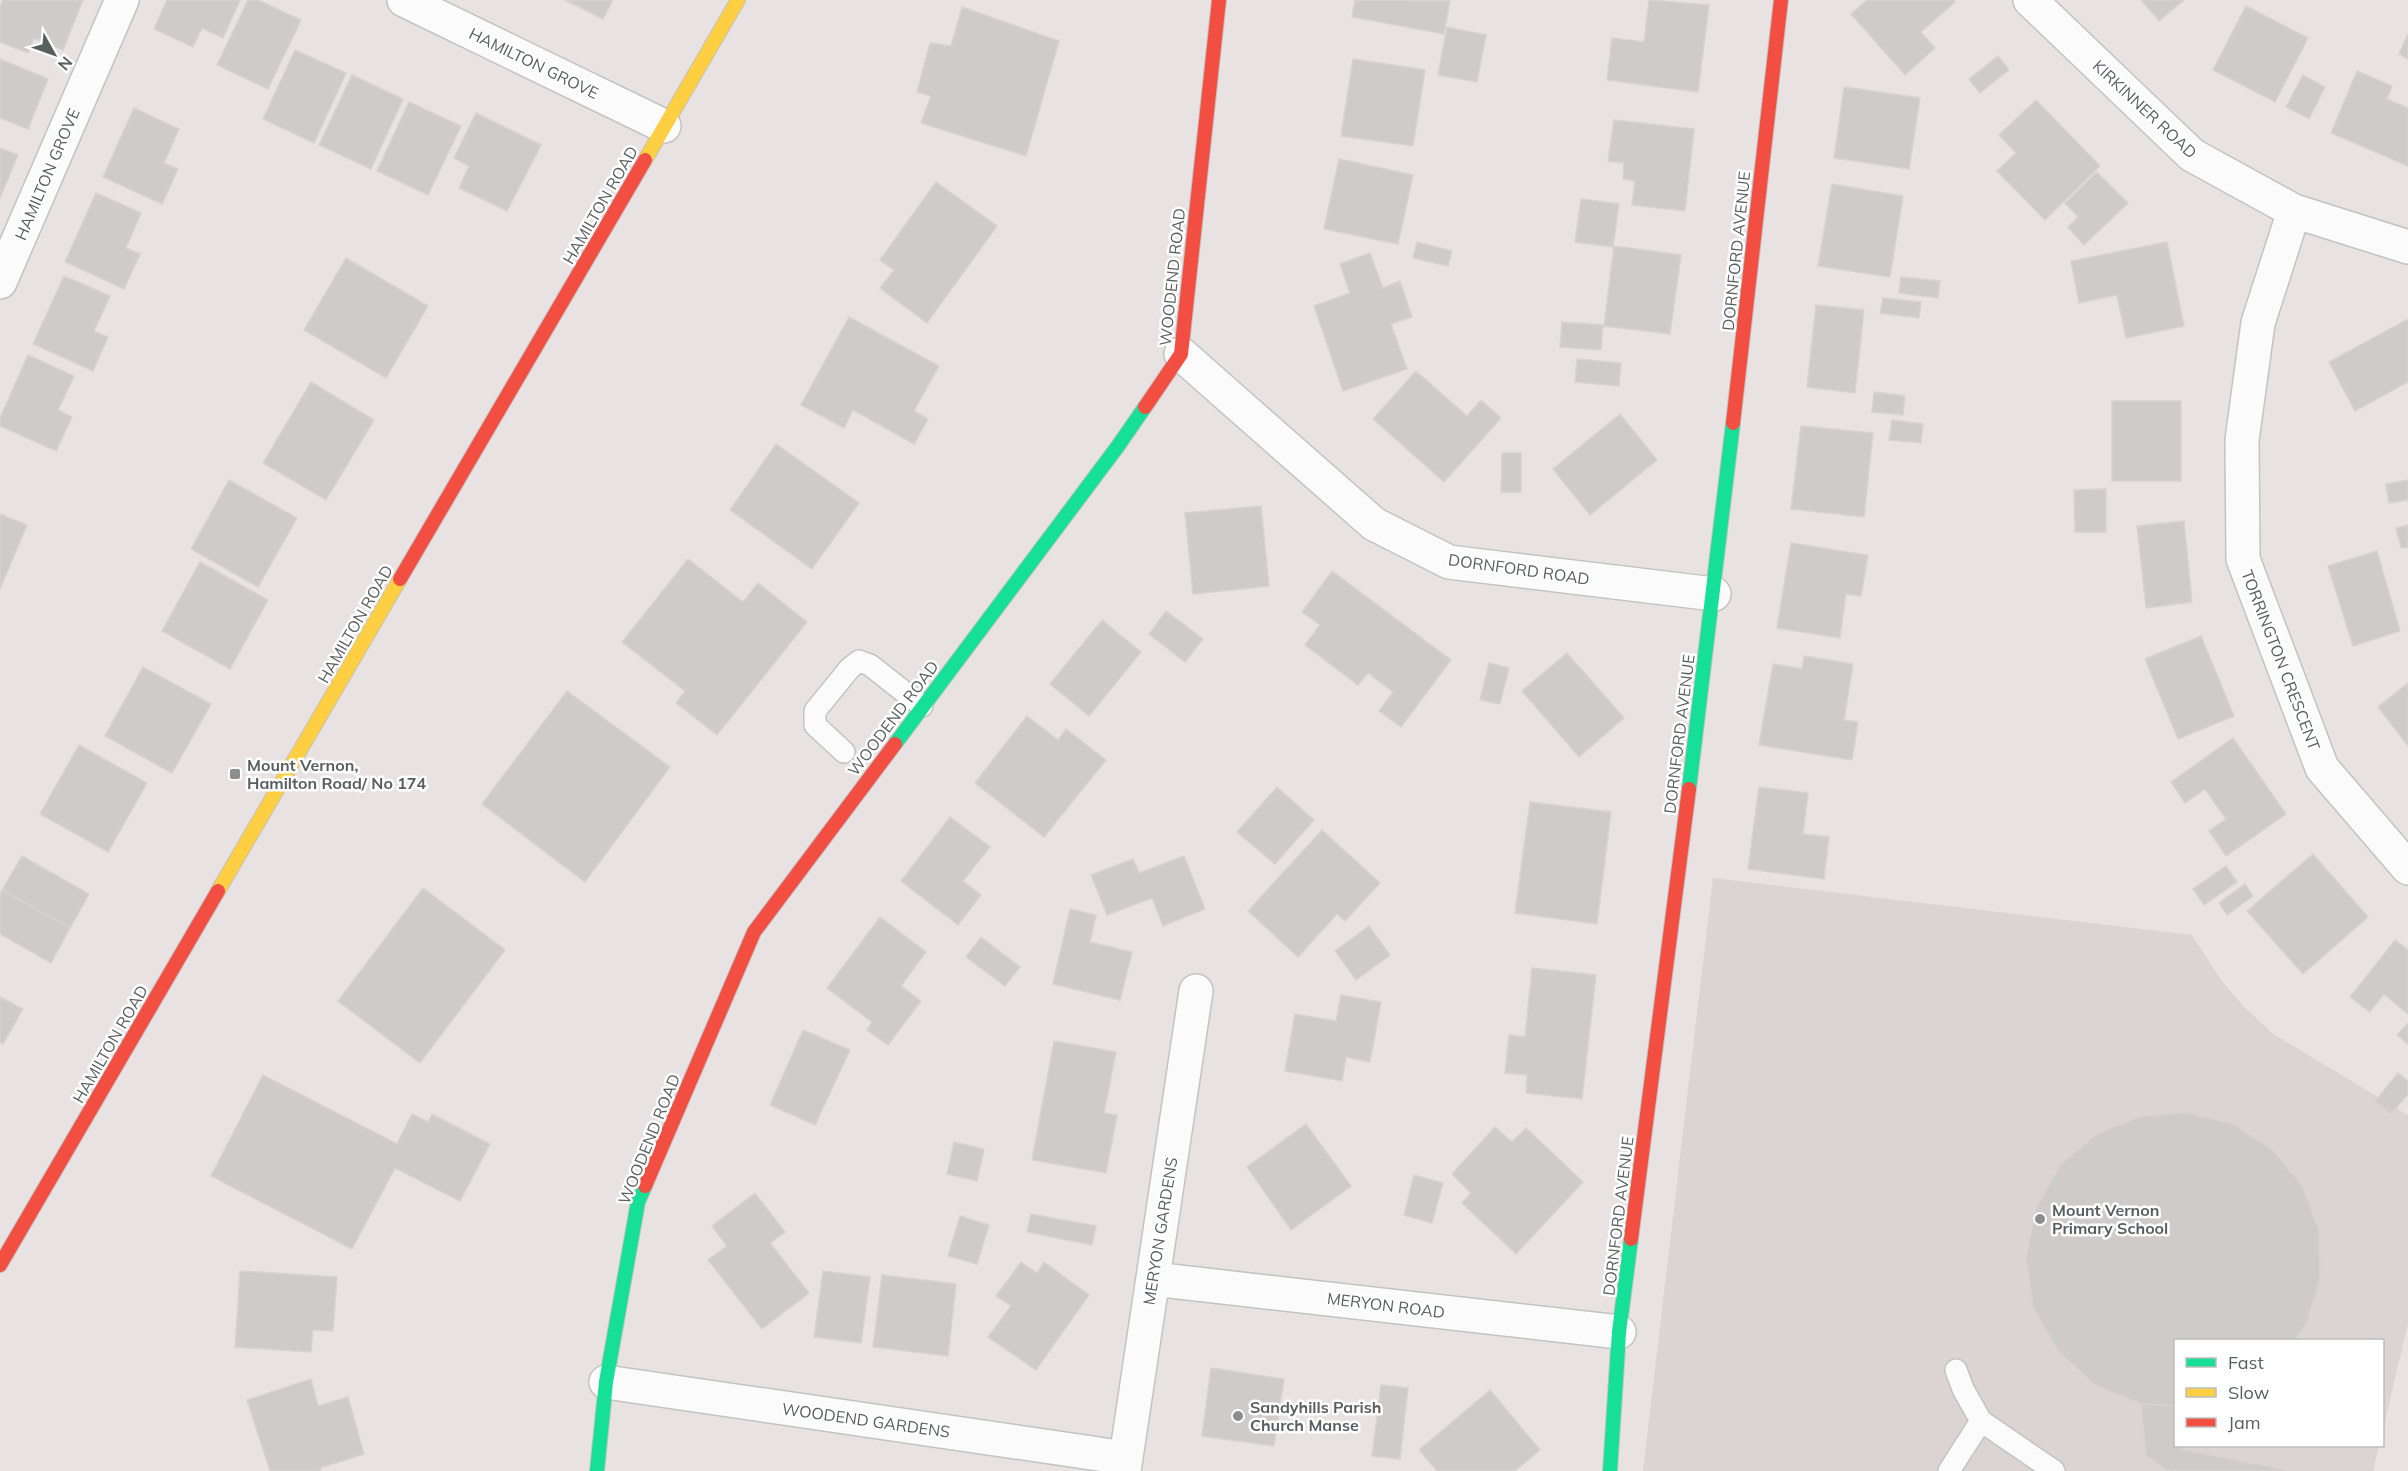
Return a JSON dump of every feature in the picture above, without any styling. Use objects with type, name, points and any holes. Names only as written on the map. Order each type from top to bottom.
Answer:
[{"type":"street","name":"HAMILTON GROVE","points":[[0,282],[122,0]]},
{"type":"street","name":"HAMILTON GROVE","points":[[404,0],[664,126]]},
{"type":"street","name":"HAMILTON ROAD","points":[[0,1265],[738,0]]},
{"type":"street","name":"WOODEND ROAD","points":[[597,1471],[606,1382],[638,1202],[754,932],[1111,455],[1181,354],[1219,0]]},
{"type":"street","name":"DORNFORD AVENUE","points":[[1610,1471],[1619,1332],[1714,594],[1781,0]]},
{"type":"street","name":"KIRKINNER ROAD","points":[[2030,0],[2192,155],[2294,210],[2408,247]]},
{"type":"street","name":"TORRINGTON CRESCENT","points":[[2294,210],[2258,323],[2242,440],[2243,559],[2322,768],[2408,868]]},
{"type":"street","name":"DORNFORD ROAD","points":[[1181,354],[1374,524],[1449,562],[1714,594]]},
{"type":"street","name":"MERYON GARDENS","points":[[1125,1465],[1196,991]]},
{"type":"street","name":"MERYON ROAD","points":[[1153,1279],[1619,1332]]},
{"type":"street","name":"WOODEND GARDENS","points":[[606,1382],[1125,1465]]},
{"type":"lane","points":[[844,752],[815,725],[815,711],[850,668],[859,662],[870,665],[922,706]]},
{"type":"lane","points":[[1956,1370],[1963,1389],[1981,1421],[2054,1471]]},
{"type":"lane","points":[[1949,1471],[1981,1421]]},
{"type":"shaded area","name":"Mount Vernon Primary School","points":[[1713,878],[2192,935],[2221,980],[2244,1007],[2272,1033],[2408,1115],[2408,1323],[2384,1426],[2384,1339],[2174,1339],[2174,1447],[2379,1447],[2373,1471],[1643,1471]]},
{"type":"building","points":[[3,0],[83,0],[63,50],[34,38],[28,53],[0,42],[0,7]]},
{"type":"building","points":[[167,0],[240,0],[223,38],[202,28],[193,47],[154,29]]},
{"type":"building","points":[[248,0],[258,0],[301,20],[268,89],[217,65]]},
{"type":"building","points":[[565,0],[613,0],[603,19]]},
{"type":"building","points":[[1355,0],[1450,1],[1444,34],[1352,17]]},
{"type":"building","points":[[1649,0],[1709,5],[1698,92],[1607,80],[1612,38],[1644,42]]},
{"type":"building","points":[[1867,0],[1954,0],[1955,2],[1921,32],[1935,48],[1905,75],[1851,14]]},
{"type":"building","points":[[2141,0],[2184,0],[2159,21]]},
{"type":"building","points":[[2246,6],[2308,38],[2275,102],[2213,70]]},
{"type":"building","points":[[962,7],[1059,41],[1026,156],[921,123],[931,96],[917,92],[930,43],[951,46]]},
{"type":"building","points":[[1447,27],[1486,35],[1477,82],[1438,75]]},
{"type":"building","points":[[2408,34],[2408,59],[2399,54]]},
{"type":"building","points":[[295,50],[346,73],[314,143],[263,119]]},
{"type":"building","points":[[1998,56],[2009,70],[1980,93],[1969,79]]},
{"type":"building","points":[[0,59],[48,79],[28,129],[0,118]]},
{"type":"building","points":[[1353,59],[1425,70],[1413,146],[1341,136]]},
{"type":"building","points":[[2357,71],[2392,86],[2387,99],[2408,108],[2408,166],[2331,133]]},
{"type":"building","points":[[352,75],[403,99],[371,169],[319,145]]},
{"type":"building","points":[[2303,75],[2325,87],[2309,119],[2286,107]]},
{"type":"building","points":[[1844,87],[1920,98],[1909,169],[1834,158]]},
{"type":"building","points":[[2036,100],[2100,166],[2045,220],[1997,171],[2016,153],[1999,135]]},
{"type":"building","points":[[409,102],[461,126],[428,195],[377,171]]},
{"type":"building","points":[[134,108],[179,129],[164,163],[178,169],[162,204],[103,177]]},
{"type":"building","points":[[476,113],[541,145],[507,211],[459,188],[469,166],[454,158]]},
{"type":"building","points":[[1614,120],[1694,129],[1685,211],[1632,205],[1635,181],[1623,179],[1624,163],[1608,161]]},
{"type":"building","points":[[0,148],[18,155],[0,198]]},
{"type":"building","points":[[1339,159],[1413,175],[1398,244],[1324,229]]},
{"type":"building","points":[[2097,172],[2128,203],[2084,245],[2068,227],[2078,217],[2065,203]]},
{"type":"building","points":[[936,182],[997,226],[927,323],[880,288],[894,270],[880,260]]},
{"type":"building","points":[[1832,184],[1903,196],[1890,277],[1818,266]]},
{"type":"building","points":[[96,193],[141,213],[126,248],[140,254],[124,289],[65,262]]},
{"type":"building","points":[[1581,199],[1619,204],[1613,247],[1575,242]]},
{"type":"building","points":[[1417,242],[1452,251],[1448,266],[1413,258]]},
{"type":"building","points":[[2167,242],[2184,326],[2126,338],[2117,295],[2079,303],[2071,261]]},
{"type":"building","points":[[1614,246],[1681,255],[1670,334],[1604,326]]},
{"type":"building","points":[[1370,253],[1383,288],[1400,281],[1412,317],[1391,324],[1407,369],[1343,391],[1314,306],[1350,293],[1340,264]]},
{"type":"building","points":[[346,258],[428,306],[386,378],[304,330]]},
{"type":"building","points":[[64,276],[110,296],[94,331],[108,337],[93,371],[33,344]]},
{"type":"building","points":[[1901,277],[1940,281],[1938,298],[1899,293]]},
{"type":"building","points":[[1883,298],[1921,302],[1919,318],[1880,313]]},
{"type":"building","points":[[1816,305],[1864,310],[1855,393],[1807,387]]},
{"type":"building","points":[[849,317],[939,366],[914,411],[928,419],[914,444],[853,410],[844,428],[801,405]]},
{"type":"building","points":[[2408,319],[2408,382],[2355,411],[2329,362]]},
{"type":"building","points":[[1562,322],[1603,325],[1601,350],[1560,347]]},
{"type":"building","points":[[28,355],[74,376],[58,410],[72,417],[56,451],[0,426],[0,418]]},
{"type":"building","points":[[1577,359],[1621,363],[1619,386],[1575,382]]},
{"type":"building","points":[[1416,371],[1467,416],[1481,400],[1501,418],[1444,482],[1373,419]]},
{"type":"building","points":[[311,382],[374,420],[326,500],[263,463]]},
{"type":"building","points":[[1874,392],[1905,396],[1903,415],[1872,412]]},
{"type":"building","points":[[2112,401],[2181,401],[2181,481],[2112,481]]},
{"type":"building","points":[[1620,414],[1657,460],[1590,515],[1553,469]]},
{"type":"building","points":[[1892,420],[1923,424],[1921,443],[1889,440]]},
{"type":"building","points":[[1801,426],[1873,433],[1864,517],[1791,509]]},
{"type":"building","points":[[776,444],[859,503],[812,569],[730,510]]},
{"type":"building","points":[[1502,453],[1521,453],[1521,492],[1501,492]]},
{"type":"building","points":[[229,480],[297,518],[258,587],[191,549]]},
{"type":"building","points":[[2408,480],[2408,500],[2389,503],[2386,484]]},
{"type":"building","points":[[2106,489],[2106,532],[2075,532],[2074,490]]},
{"type":"building","points":[[1261,506],[1269,586],[1193,594],[1185,513]]},
{"type":"building","points":[[0,514],[27,525],[0,589]]},
{"type":"building","points":[[2184,521],[2192,602],[2146,608],[2137,526]]},
{"type":"building","points":[[2408,525],[2408,547],[2401,548],[2396,528]]},
{"type":"building","points":[[1791,543],[1868,555],[1861,596],[1846,594],[1840,638],[1777,628]]},
{"type":"building","points":[[2377,551],[2400,631],[2353,646],[2328,566]]},
{"type":"building","points":[[688,559],[743,602],[758,583],[807,622],[717,735],[676,703],[685,691],[622,642]]},
{"type":"building","points":[[200,562],[268,600],[230,669],[162,631]]},
{"type":"building","points":[[1332,571],[1451,660],[1401,727],[1379,711],[1393,692],[1368,673],[1358,685],[1305,645],[1320,625],[1302,612]]},
{"type":"building","points":[[1166,611],[1203,639],[1185,662],[1149,634]]},
{"type":"building","points":[[1102,620],[1141,652],[1089,716],[1050,684]]},
{"type":"building","points":[[2201,636],[2234,716],[2178,739],[2145,659]]},
{"type":"building","points":[[1567,653],[1624,718],[1579,757],[1522,691]]},
{"type":"building","points":[[1804,656],[1853,664],[1844,720],[1858,722],[1852,760],[1759,745],[1773,664],[1802,669]]},
{"type":"building","points":[[1489,663],[1509,668],[1500,704],[1480,700]]},
{"type":"building","points":[[143,667],[211,704],[172,773],[105,736]]},
{"type":"building","points":[[2408,683],[2408,746],[2378,707]]},
{"type":"building","points":[[567,691],[670,767],[585,882],[482,804]]},
{"type":"building","points":[[1027,716],[1058,740],[1066,729],[1106,760],[1044,837],[975,783]]},
{"type":"building","points":[[2233,738],[2286,814],[2226,856],[2209,831],[2226,819],[2205,789],[2185,803],[2171,782]]},
{"type":"building","points":[[79,745],[147,783],[108,852],[40,814]]},
{"type":"building","points":[[1277,787],[1314,820],[1275,864],[1237,832]]},
{"type":"building","points":[[1759,787],[1808,793],[1803,834],[1829,837],[1824,879],[1748,869]]},
{"type":"building","points":[[1530,802],[1611,812],[1597,924],[1515,913]]},
{"type":"building","points":[[950,817],[990,847],[963,881],[981,895],[958,925],[901,881]]},
{"type":"building","points":[[1322,830],[1380,883],[1345,921],[1337,914],[1298,957],[1248,911]]},
{"type":"building","points":[[2313,854],[2368,917],[2303,974],[2247,911]]},
{"type":"building","points":[[22,856],[89,894],[70,928],[2,890]]},
{"type":"building","points":[[1184,856],[1205,909],[1163,926],[1152,898],[1107,915],[1091,875],[1133,859],[1139,873]]},
{"type":"building","points":[[2226,866],[2237,882],[2204,905],[2193,889]]},
{"type":"building","points":[[2245,884],[2253,896],[2227,915],[2219,903]]},
{"type":"building","points":[[423,888],[505,950],[420,1063],[338,1001]]},
{"type":"building","points":[[2,890],[70,928],[51,963],[0,934]]},
{"type":"building","points":[[1070,909],[1096,915],[1090,942],[1132,952],[1120,1000],[1053,984]]},
{"type":"building","points":[[880,917],[926,952],[901,986],[921,1001],[888,1045],[867,1030],[872,1022],[827,988]]},
{"type":"building","points":[[1369,926],[1390,955],[1356,980],[1335,951]]},
{"type":"building","points":[[981,937],[1020,967],[1005,986],[966,957]]},
{"type":"building","points":[[2395,940],[2408,950],[2408,1014],[2384,994],[2370,1012],[2350,997]]},
{"type":"building","points":[[1532,968],[1596,975],[1582,1099],[1526,1093],[1527,1075],[1505,1073],[1509,1035],[1525,1037]]},
{"type":"building","points":[[1341,995],[1381,1002],[1370,1062],[1346,1057],[1342,1081],[1285,1071],[1295,1014],[1336,1021]]},
{"type":"building","points":[[0,997],[23,1009],[3,1044],[0,1042]]},
{"type":"building","points":[[2408,1023],[2408,1044],[2397,1035]]},
{"type":"building","points":[[803,1030],[850,1050],[815,1125],[770,1105]]},
{"type":"building","points":[[1054,1041],[1116,1052],[1104,1113],[1117,1115],[1106,1173],[1032,1160]]},
{"type":"building","points":[[2398,1073],[2408,1081],[2408,1094],[2391,1114],[2375,1101]]},
{"type":"building","points":[[263,1075],[397,1144],[412,1114],[428,1122],[432,1114],[490,1144],[460,1201],[395,1168],[352,1249],[211,1176]]},
{"type":"building","points":[[2188,1113],[2233,1124],[2273,1150],[2303,1187],[2319,1231],[2320,1278],[2307,1323],[2296,1339],[2174,1339],[2174,1406],[2141,1404],[2095,1385],[2058,1351],[2033,1307],[2026,1257],[2036,1208],[2061,1164],[2097,1134],[2141,1116]]},
{"type":"building","points":[[1306,1124],[1351,1186],[1291,1230],[1247,1167]]},
{"type":"building","points":[[1495,1127],[1512,1142],[1526,1128],[1583,1182],[1516,1254],[1462,1203],[1471,1193],[1452,1174]]},
{"type":"building","points":[[954,1142],[984,1149],[977,1181],[947,1174]]},
{"type":"building","points":[[1414,1175],[1443,1183],[1432,1223],[1404,1215]]},
{"type":"building","points":[[755,1193],[785,1232],[770,1243],[809,1293],[762,1329],[708,1260],[727,1246],[712,1226]]},
{"type":"building","points":[[1031,1214],[1096,1226],[1092,1245],[1027,1232]]},
{"type":"building","points":[[960,1216],[989,1225],[977,1264],[948,1256]]},
{"type":"building","points":[[1021,1262],[1037,1273],[1044,1262],[1089,1295],[1036,1370],[988,1337],[1011,1306],[996,1296]]},
{"type":"building","points":[[240,1271],[337,1277],[333,1331],[313,1330],[311,1352],[235,1347]]},
{"type":"building","points":[[823,1271],[870,1277],[861,1343],[814,1337]]},
{"type":"building","points":[[882,1275],[956,1284],[948,1356],[873,1347]]},
{"type":"building","points":[[1211,1368],[1284,1379],[1274,1446],[1202,1436]]},
{"type":"building","points":[[311,1379],[318,1406],[348,1397],[364,1454],[320,1468],[321,1471],[270,1471],[247,1400]]},
{"type":"building","points":[[1381,1385],[1408,1388],[1400,1459],[1372,1456]]},
{"type":"building","points":[[1490,1390],[1540,1450],[1515,1471],[1437,1471],[1419,1450]]},
{"type":"building","points":[[2141,1404],[2174,1406],[2174,1447],[2184,1447],[2183,1450],[2292,1471],[2169,1471],[2146,1456]]},
{"type":"traffic: fast","points":[[895,744],[1145,407]]},
{"type":"traffic: fast","points":[[1689,789],[1733,423]]},
{"type":"traffic: fast","points":[[597,1471],[606,1382],[638,1202],[645,1186]]},
{"type":"traffic: fast","points":[[1610,1471],[1619,1332],[1631,1239]]},
{"type":"traffic: slow","points":[[645,160],[738,0]]},
{"type":"traffic: slow","points":[[218,891],[400,579]]},
{"type":"traffic: jam","points":[[1145,407],[1181,354],[1219,0]]},
{"type":"traffic: jam","points":[[1733,423],[1781,0]]},
{"type":"traffic: jam","points":[[400,579],[645,160]]},
{"type":"traffic: jam","points":[[645,1186],[754,932],[895,744]]},
{"type":"traffic: jam","points":[[1631,1239],[1689,789]]},
{"type":"traffic: jam","points":[[0,1265],[218,891]]},
{"type":"place","name":"Mount Vernon, Hamilton Road/ No 174","points":[[235,774]]},
{"type":"place","name":"Mount Vernon Primary School","points":[[2040,1219]]},
{"type":"place","name":"Sandyhills Parish Church Manse","points":[[1238,1416]]}]
